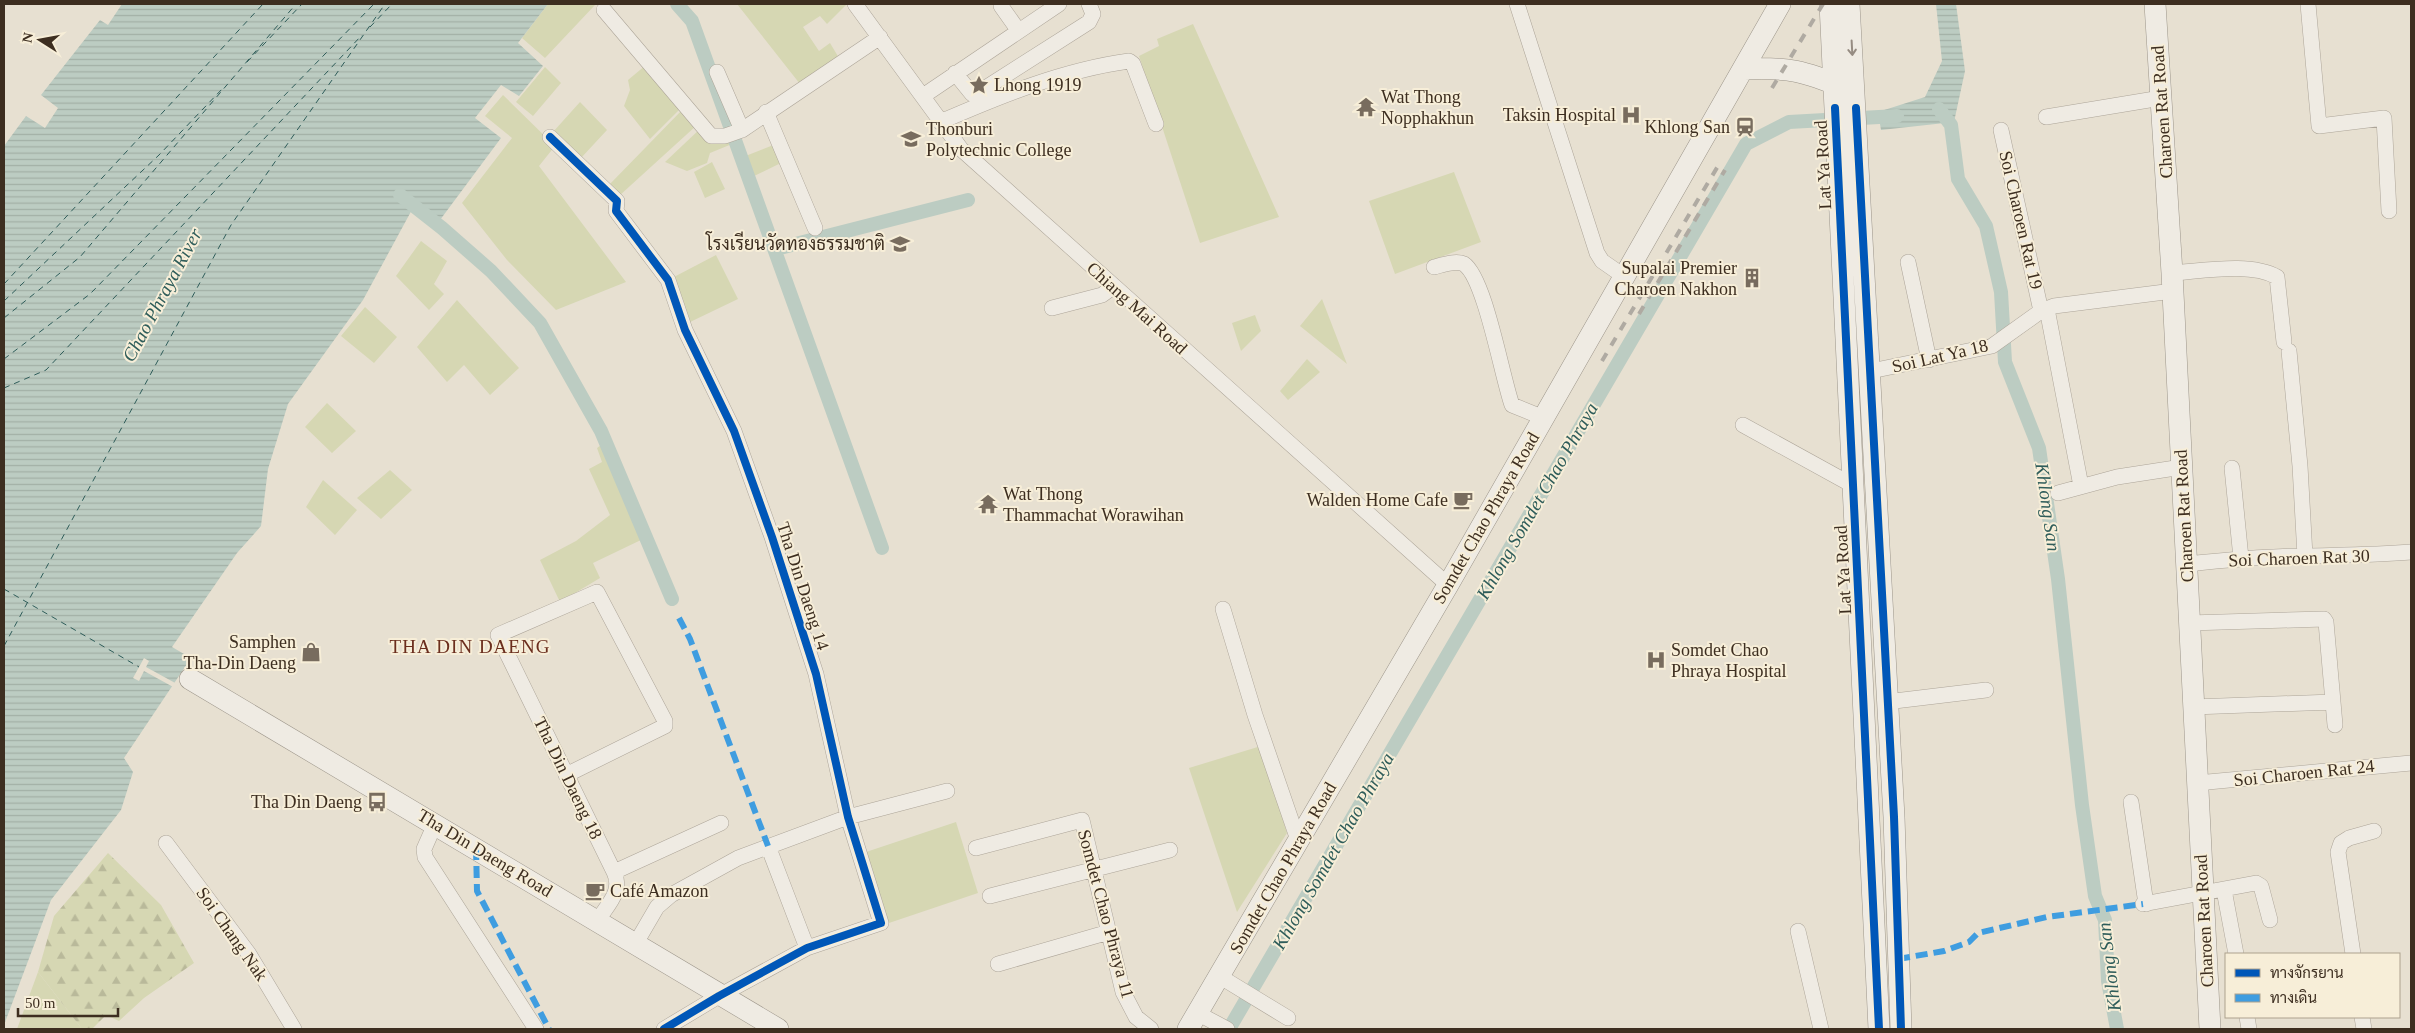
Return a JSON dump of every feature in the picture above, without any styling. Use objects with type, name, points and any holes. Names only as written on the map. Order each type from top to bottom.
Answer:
[{"type":"main road","name":"Somdet Chao Phraya Road","points":[[1192,1021],[1448,585],[1780,4]]},
{"type":"main road","points":[[1830,4],[1834,84],[1848,113]]},
{"type":"main road","name":"Lat Ya Road","points":[[1849,4],[1848,113],[1854,486],[1879,1029]]},
{"type":"main road","name":"Charoen Rat Road","points":[[2155,4],[2173,282],[2210,1029]]},
{"type":"main road","points":[[1744,69],[1786,68],[1815,76],[1834,84]]},
{"type":"main road","name":"Lat Ya Road","points":[[1848,113],[1870,371],[1886,702],[1894,818],[1902,1029]]},
{"type":"main road","points":[[1862,660],[1884,659]]},
{"type":"main road","name":"Tha Din Daeng Road","points":[[190,680],[598,920],[719,996],[778,1029]]},
{"type":"street","name":"Chiang Mai Road","points":[[855,4],[961,149],[1448,585]]},
{"type":"street","points":[[1001,4],[1000,6],[1018,30]]},
{"type":"street","points":[[923,96],[1059,4]]},
{"type":"street","points":[[955,73],[972,94],[976,94],[1089,22],[1093,14],[1089,4]]},
{"type":"street","points":[[1517,4],[1597,253],[1602,261],[1625,277]]},
{"type":"street","points":[[2308,4],[2319,126],[2384,118],[2390,211]]},
{"type":"street","points":[[604,10],[711,136],[725,136],[742,130],[766,112],[880,37]]},
{"type":"street","points":[[940,122],[1023,87],[1128,60],[1133,64],[1156,124]]},
{"type":"street","points":[[717,72],[742,130]]},
{"type":"street","points":[[2046,117],[2161,98]]},
{"type":"street","points":[[766,112],[815,228]]},
{"type":"street","name":"Soi Charoen Rat 19","points":[[2001,130],[2044,310],[2081,486]]},
{"type":"street","name":"Tha Din Daeng 14","points":[[550,137],[617,201],[616,211],[668,280],[685,330],[734,431],[772,537],[816,674],[848,817],[881,923],[807,948],[719,996],[664,1029]]},
{"type":"street","points":[[1434,267],[1457,262],[1463,263],[1469,269],[1487,308],[1512,404],[1544,418]]},
{"type":"street","points":[[1908,262],[1929,360]]},
{"type":"street","name":"Soi Charoen Rat 19","points":[[2007,336],[2044,310],[2054,306],[2245,269],[2268,271],[2277,277],[2300,466],[2305,556]]},
{"type":"street","points":[[1052,308],[1102,294],[1113,287]]},
{"type":"street","name":"Soi Lat Ya 18","points":[[1870,371],[1992,346],[2007,336]]},
{"type":"street","points":[[1743,425],[1854,486]]},
{"type":"street","points":[[2058,493],[2117,477],[2182,466]]},
{"type":"street","points":[[2232,468],[2241,558]]},
{"type":"street","name":"Soi Charoen Rat 30","points":[[2186,564],[2241,558],[2348,557],[2411,552]]},
{"type":"street","name":"Tha Din Daeng 18","points":[[566,775],[665,726],[665,721],[597,592],[498,635],[566,775],[614,872],[618,881],[617,889],[598,920]]},
{"type":"street","points":[[1223,609],[1255,715],[1298,840]]},
{"type":"street","points":[[2189,623],[2324,619],[2326,622],[2335,725]]},
{"type":"street","points":[[1886,702],[1986,690]]},
{"type":"street","points":[[2193,707],[2333,702]]},
{"type":"street","name":"Soi Charoen Rat 24","points":[[2197,783],[2411,763]]},
{"type":"street","points":[[636,943],[658,907],[671,895],[738,858],[848,817],[947,791]]},
{"type":"street","points":[[2131,802],[2145,904],[2256,884],[2262,886],[2270,920]]},
{"type":"street","name":"Somdet Chao Phraya 11","points":[[976,848],[1082,820],[1124,992],[1136,1017],[1151,1029]]},
{"type":"street","points":[[614,872],[721,823]]},
{"type":"street","points":[[435,824],[424,849],[425,857],[536,1029]]},
{"type":"street","points":[[2353,953],[2338,852],[2341,842],[2374,831]]},
{"type":"street","name":"Soi Chang Nak","points":[[166,843],[249,954],[294,1029]]},
{"type":"street","points":[[768,846],[807,948]]},
{"type":"street","points":[[990,896],[1170,850]]},
{"type":"street","points":[[2224,890],[2236,953]]},
{"type":"street","points":[[998,964],[1109,932]]},
{"type":"street","points":[[1798,932],[1821,1029]]},
{"type":"street","points":[[1219,976],[1288,1018]]},
{"type":"street","points":[[1192,1021],[1224,1028]]},
{"type":"green space","points":[[548,4],[595,5],[545,58],[522,38]]},
{"type":"green space","points":[[737,4],[847,4],[827,24],[820,16],[803,27],[819,51],[830,43],[839,58],[800,84]]},
{"type":"green space","points":[[1193,24],[1279,217],[1200,243],[1139,56],[1159,46],[1157,39]]},
{"type":"green space","points":[[646,65],[682,107],[650,139],[624,106],[630,90],[628,80]]},
{"type":"green space","points":[[545,67],[561,83],[533,116],[516,102]]},
{"type":"green space","points":[[503,95],[555,146],[539,166],[626,282],[556,310],[507,260],[462,203],[512,138],[485,116]]},
{"type":"green space","points":[[580,102],[607,130],[581,158],[553,132]]},
{"type":"green space","points":[[683,109],[697,125],[619,196],[609,185]]},
{"type":"green space","points":[[701,128],[730,138],[732,144],[710,153],[707,163],[687,171],[665,162]]},
{"type":"green space","points":[[776,144],[785,161],[752,177],[743,157]]},
{"type":"green space","points":[[712,162],[725,189],[705,198],[694,172]]},
{"type":"green space","points":[[1454,172],[1481,242],[1395,274],[1369,201]]},
{"type":"green space","points":[[421,241],[447,261],[434,284],[444,294],[429,310],[396,276]]},
{"type":"green space","points":[[716,255],[738,299],[688,323],[672,278]]},
{"type":"green space","points":[[1322,299],[1347,364],[1300,326]]},
{"type":"green space","points":[[457,300],[519,368],[490,395],[464,365],[447,382],[417,347]]},
{"type":"green space","points":[[365,307],[397,337],[374,363],[341,336]]},
{"type":"green space","points":[[1255,315],[1261,331],[1241,351],[1232,323]]},
{"type":"green space","points":[[1307,359],[1320,372],[1288,400],[1280,391]]},
{"type":"green space","points":[[327,403],[356,431],[332,453],[305,427]]},
{"type":"green space","points":[[604,443],[643,539],[593,563],[600,578],[560,602],[540,560],[576,541],[610,515],[589,469],[602,462],[597,448]]},
{"type":"green space","points":[[390,470],[412,490],[381,519],[357,498]]},
{"type":"green space","points":[[323,480],[357,510],[335,535],[306,507]]},
{"type":"green space","points":[[1261,746],[1287,833],[1237,912],[1189,768]]},
{"type":"green space","points":[[956,822],[978,893],[889,923],[866,852]]},
{"type":"green space","points":[[108,853],[161,905],[194,963],[144,998],[119,1021],[106,1015],[92,1029],[82,1029],[38,972],[54,916]]},
{"type":"green space","points":[[38,972],[82,1029],[17,1029]]},
{"type":"water","name":"Chao Phraya River","points":[[122,4],[548,4],[518,43],[543,66],[519,96],[501,85],[475,118],[501,138],[440,220],[414,206],[363,300],[288,404],[268,469],[261,526],[237,553],[172,647],[191,658],[124,758],[133,772],[121,810],[51,900],[4,1025],[4,146],[26,116],[45,128],[58,108],[41,95],[100,20],[108,25]]},
{"type":"water","points":[[1936,4],[1956,4],[1965,71],[1954,122],[1881,130],[1878,112],[1925,97],[1942,61]]},
{"type":"pier","points":[[144,658],[149,661],[146,667],[177,684],[175,688],[144,671],[139,681],[133,678]]},
{"type":"waterway","points":[[677,4],[692,21],[882,548]]},
{"type":"waterway","name":"Khlong San","points":[[1939,109],[1951,125],[1958,179],[1986,226],[2001,292],[2005,362],[2039,448],[2058,579],[2082,805],[2095,896],[2105,920],[2108,981],[2117,1029]]},
{"type":"waterway","name":"Khlong Somdet Chao Phraya","points":[[1229,1029],[1746,144],[1789,122],[1897,116]]},
{"type":"waterway","points":[[400,195],[442,228],[491,271],[540,323],[601,431],[672,599]]},
{"type":"waterway","points":[[776,249],[968,200]]},
{"type":"ferry route","points":[[4,284],[263,4]]},
{"type":"ferry route","points":[[4,318],[80,257],[296,4]]},
{"type":"ferry route","points":[[247,62],[302,4]]},
{"type":"ferry route","points":[[4,359],[90,294],[374,4]]},
{"type":"ferry route","points":[[4,646],[231,225],[385,4]]},
{"type":"ferry route","points":[[370,27],[392,4]]},
{"type":"ferry route","points":[[4,388],[46,370],[362,35]]},
{"type":"ferry route","points":[[4,301],[159,155],[224,87]]},
{"type":"ferry route","points":[[4,589],[139,667]]},
{"type":"railway","points":[[1772,88],[1823,4]]},
{"type":"railway","points":[[1602,361],[1718,166]]},
{"type":"railway","points":[[1639,314],[1725,170]]},
{"type":"marked path","points":[[679,618],[690,639],[768,846]]},
{"type":"marked path","points":[[476,848],[477,891],[549,1029]]},
{"type":"marked path","points":[[1898,959],[1944,951],[1969,942],[1978,933],[2047,917],[2143,904]]},
{"type":"cycle path","points":[[1835,108],[1879,1029]]},
{"type":"cycle path","points":[[1856,108],[1894,817],[1901,1029]]},
{"type":"cycle path","points":[[550,137],[617,201],[616,211],[668,280],[685,330],[734,431],[772,537],[816,674],[848,817],[881,923],[807,948],[719,996],[664,1029]]},
{"type":"place","name":"Lhong 1919","points":[[979,85]]},
{"type":"place","name":"Wat Thong Nopphakhun","points":[[1366,107]]},
{"type":"place","name":"Taksin Hospital","points":[[1631,115]]},
{"type":"place","name":"Khlong San","points":[[1745,127]]},
{"type":"place","name":"Thonburi Polytechnic College","points":[[911,139]]},
{"type":"place","name":"โรงเรียนวัดทองธรรมชาติ","points":[[900,244]]},
{"type":"place","name":"Supalai Premier Charoen Nakhon","points":[[1752,278]]},
{"type":"place","name":"Walden Home Cafe","points":[[1463,500]]},
{"type":"place","name":"Wat Thong Thammachat Worawihan","points":[[988,504]]},
{"type":"place","name":"Samphen Tha-Din Daeng","points":[[311,652]]},
{"type":"place","name":"Somdet Chao Phraya Hospital","points":[[1656,660]]},
{"type":"place","name":"Tha Din Daeng","points":[[377,802]]},
{"type":"place","name":"Café Amazon","points":[[595,891]]},
{"type":"district","name":"THA DIN DAENG","points":[[470,646]]}]
